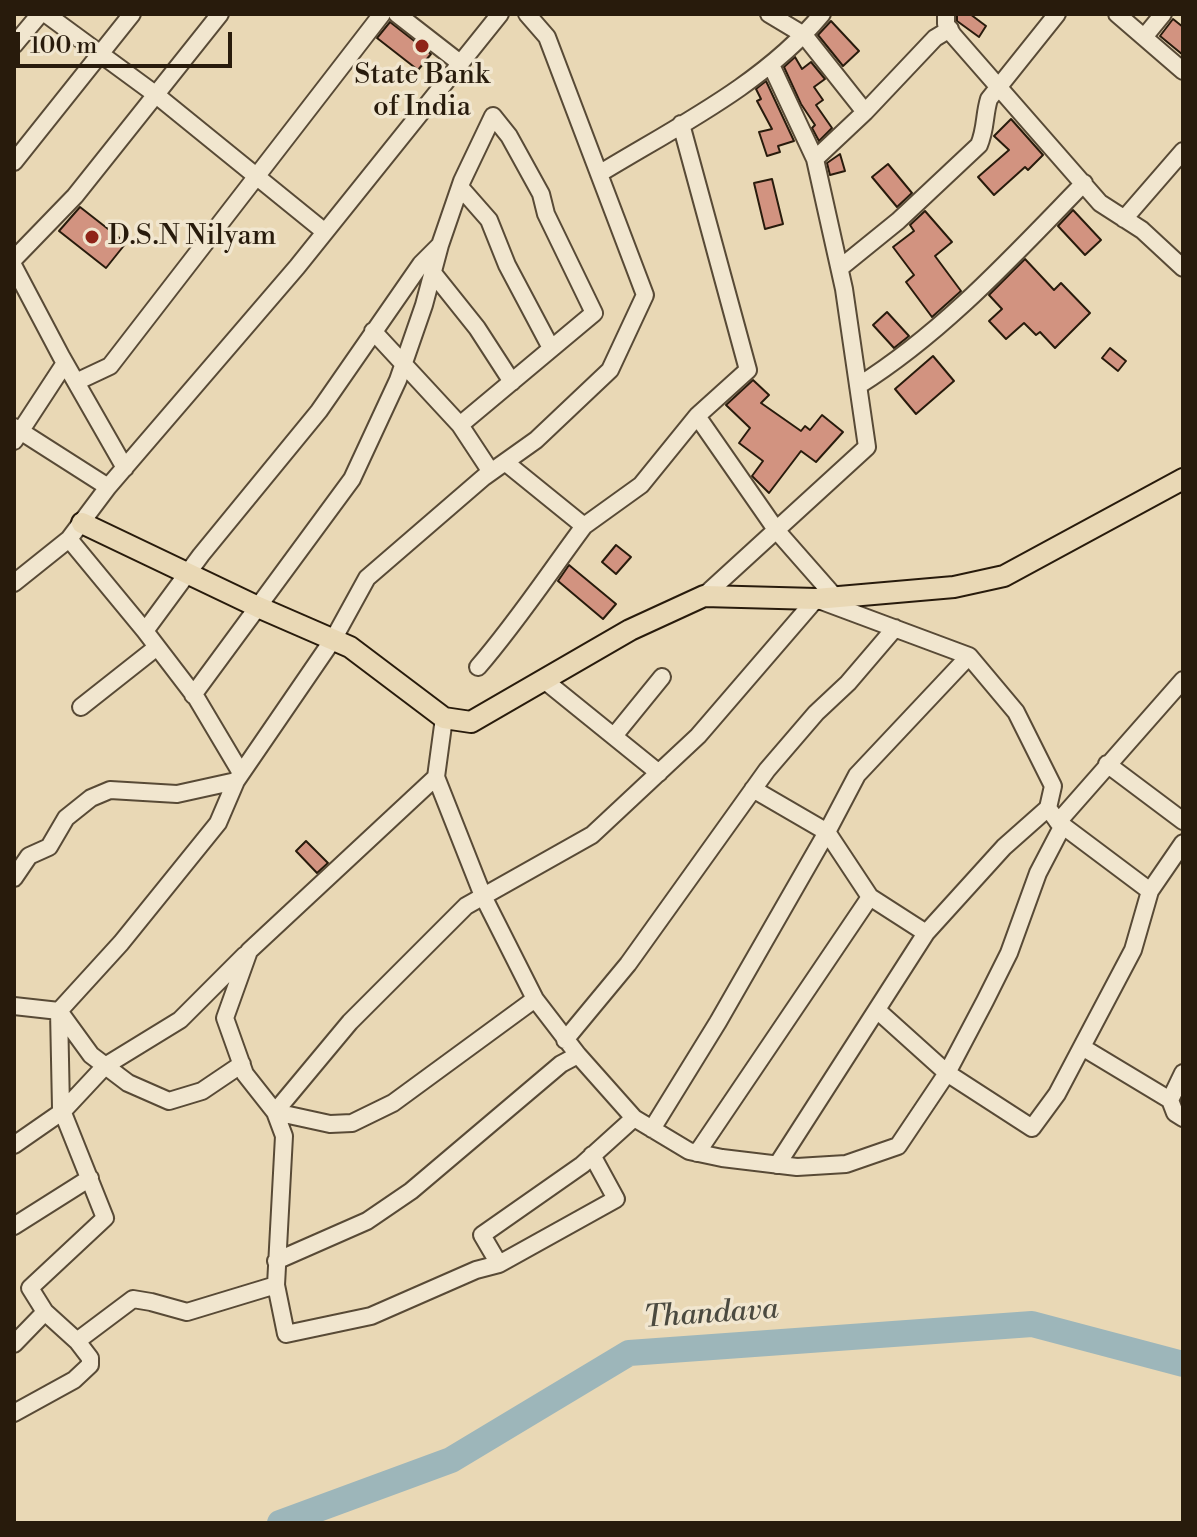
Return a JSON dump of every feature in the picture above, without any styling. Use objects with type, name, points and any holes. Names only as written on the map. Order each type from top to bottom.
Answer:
[{"type":"main road","points":[[82,523],[258,607],[334,638],[444,718],[471,722],[630,630],[704,596],[826,598],[954,587],[1004,576],[1183,479]]},
{"type":"street","points":[[14,45],[43,14],[155,94],[325,232]]},
{"type":"street","points":[[14,162],[132,14]]},
{"type":"street","points":[[14,259],[75,196],[220,14]]},
{"type":"street","points":[[76,382],[110,366],[382,14]]},
{"type":"street","points":[[397,14],[460,63]]},
{"type":"street","points":[[14,583],[69,539],[108,487],[325,232],[500,14]]},
{"type":"street","points":[[14,1413],[74,1380],[90,1365],[90,1358],[77,1341],[45,1312],[30,1288],[105,1218],[63,1111],[59,1011],[121,943],[218,823],[238,777],[334,638],[367,578],[498,467],[546,431],[610,370],[645,295],[547,37],[527,14]]},
{"type":"street","points":[[769,14],[804,35],[865,112]]},
{"type":"street","points":[[599,174],[771,65],[822,14]]},
{"type":"street","points":[[840,268],[898,221],[979,145],[986,129],[985,113],[989,99],[1057,14]]},
{"type":"street","points":[[1117,14],[1183,71]]},
{"type":"street","points":[[1145,36],[1163,14]]},
{"type":"street","points":[[815,159],[865,112],[948,22],[998,87],[1100,203],[1142,230],[1183,268]]},
{"type":"street","points":[[704,596],[867,447],[840,268],[815,159],[771,65]]},
{"type":"street","points":[[193,695],[352,479],[404,364],[460,187],[493,116],[509,136],[541,194],[546,214],[594,313],[460,425]]},
{"type":"street","points":[[478,667],[512,628],[584,526],[641,485],[697,416],[748,370],[681,124]]},
{"type":"street","points":[[1124,219],[1183,151]]},
{"type":"street","points":[[858,386],[900,360],[992,278],[1084,183]]},
{"type":"street","points":[[460,187],[489,220],[507,265],[551,348]]},
{"type":"street","points":[[145,631],[319,411],[421,264],[440,245]]},
{"type":"street","points":[[14,267],[125,468]]},
{"type":"street","points":[[433,273],[477,328],[512,382]]},
{"type":"street","points":[[373,331],[498,467],[584,526]]},
{"type":"street","points":[[65,363],[16,433],[108,487]]},
{"type":"street","points":[[697,416],[826,598],[969,656],[1016,712],[1053,786],[1048,808],[1004,847],[926,933],[777,1165]]},
{"type":"street","points":[[69,539],[193,695],[238,777]]},
{"type":"street","points":[[275,1112],[350,1022],[466,906],[592,835],[698,736],[826,598]]},
{"type":"street","points":[[565,1040],[628,964],[753,789],[816,713],[848,683],[895,628]]},
{"type":"street","points":[[81,707],[157,647]]},
{"type":"street","points":[[652,1129],[718,1022],[857,775],[969,656]]},
{"type":"street","points":[[614,736],[662,677]]},
{"type":"street","points":[[544,680],[659,773]]},
{"type":"street","points":[[444,718],[436,777],[483,896],[535,999],[565,1040],[634,1118],[689,1151],[797,1167],[846,1164],[898,1146],[947,1073],[1009,953],[1038,873],[1060,825],[1107,764],[1183,680]]},
{"type":"street","points":[[1107,764],[1183,821]]},
{"type":"street","points":[[14,878],[29,856],[49,847],[66,818],[91,798],[110,790],[177,794],[238,777]]},
{"type":"street","points":[[14,1145],[63,1111],[105,1066],[180,1020],[249,951],[436,777]]},
{"type":"street","points":[[753,789],[827,832],[870,897],[926,933]]},
{"type":"street","points":[[1048,808],[1060,825],[1150,891]]},
{"type":"street","points":[[877,1010],[947,1073],[1032,1128],[1057,1094],[1133,950],[1150,891],[1183,843]]},
{"type":"street","points":[[697,1153],[870,897]]},
{"type":"street","points":[[249,951],[225,1018],[245,1074],[275,1112],[284,1136],[276,1285],[286,1334],[371,1316],[476,1270],[499,1264],[616,1199],[592,1155]]},
{"type":"street","points":[[275,1112],[330,1124],[352,1123],[393,1103],[535,999]]},
{"type":"street","points":[[14,1006],[59,1011],[91,1055],[128,1083],[169,1101],[202,1091],[242,1064]]},
{"type":"street","points":[[1082,1047],[1170,1100],[1175,1113],[1183,1118]]},
{"type":"street","points":[[276,1261],[367,1221],[411,1191],[561,1064],[578,1055]]},
{"type":"street","points":[[1170,1100],[1183,1073]]},
{"type":"street","points":[[499,1264],[482,1235],[592,1155],[634,1118]]},
{"type":"street","points":[[14,1226],[90,1178]]},
{"type":"street","points":[[77,1341],[133,1299],[187,1312],[276,1285]]},
{"type":"street","points":[[14,1344],[45,1312]]},
{"type":"building","points":[[957,14],[970,14],[986,26],[979,37],[957,21]]},
{"type":"building","points":[[1173,19],[1183,27],[1183,55],[1160,36]]},
{"type":"building","points":[[831,21],[859,51],[843,66],[818,35]]},
{"type":"building","points":[[390,22],[431,54],[418,70],[377,38]]},
{"type":"building","points":[[795,57],[802,69],[811,62],[825,79],[814,87],[823,100],[816,105],[832,128],[819,141],[812,128],[815,125],[801,104],[784,67]]},
{"type":"building","points":[[766,81],[794,141],[778,146],[780,152],[767,156],[759,132],[772,129],[757,101],[761,99],[756,89]]},
{"type":"building","points":[[1011,119],[1043,155],[994,195],[978,177],[1009,150],[994,136]]},
{"type":"building","points":[[840,154],[845,171],[830,175],[827,163]]},
{"type":"building","points":[[888,164],[912,193],[897,207],[872,177]]},
{"type":"building","points":[[772,179],[783,224],[765,229],[754,183]]},
{"type":"building","name":"D.S.N Nilyam","points":[[80,207],[126,243],[106,268],[59,231]]},
{"type":"building","points":[[1073,210],[1101,240],[1085,255],[1058,226]]},
{"type":"building","points":[[925,211],[952,242],[935,256],[961,291],[932,317],[906,282],[914,275],[893,247],[914,231],[910,225]]},
{"type":"building","points":[[1025,259],[1054,290],[1061,283],[1090,313],[1055,348],[1040,332],[1036,335],[1024,323],[1006,339],[989,321],[1002,309],[989,295]]},
{"type":"building","points":[[887,312],[909,336],[894,348],[873,325]]},
{"type":"building","points":[[1110,348],[1126,361],[1118,371],[1102,358]]},
{"type":"building","points":[[933,356],[954,381],[916,414],[895,389]]},
{"type":"building","points":[[753,380],[769,395],[761,403],[801,431],[805,426],[810,430],[822,415],[843,432],[816,462],[801,451],[769,493],[752,476],[763,461],[739,443],[750,428],[726,405]]},
{"type":"building","points":[[616,545],[631,557],[616,574],[602,562]]},
{"type":"building","points":[[569,565],[616,604],[603,619],[558,581]]},
{"type":"building","points":[[306,841],[328,863],[317,873],[296,851]]},
{"type":"waterway","name":"Thandava","points":[[280,1523],[451,1460],[629,1353],[1032,1324],[1183,1364]]},
{"type":"place","name":"State Bank of India","points":[[422,46]]},
{"type":"place","name":"D.S.N Nilyam","points":[[92,237]]}]
